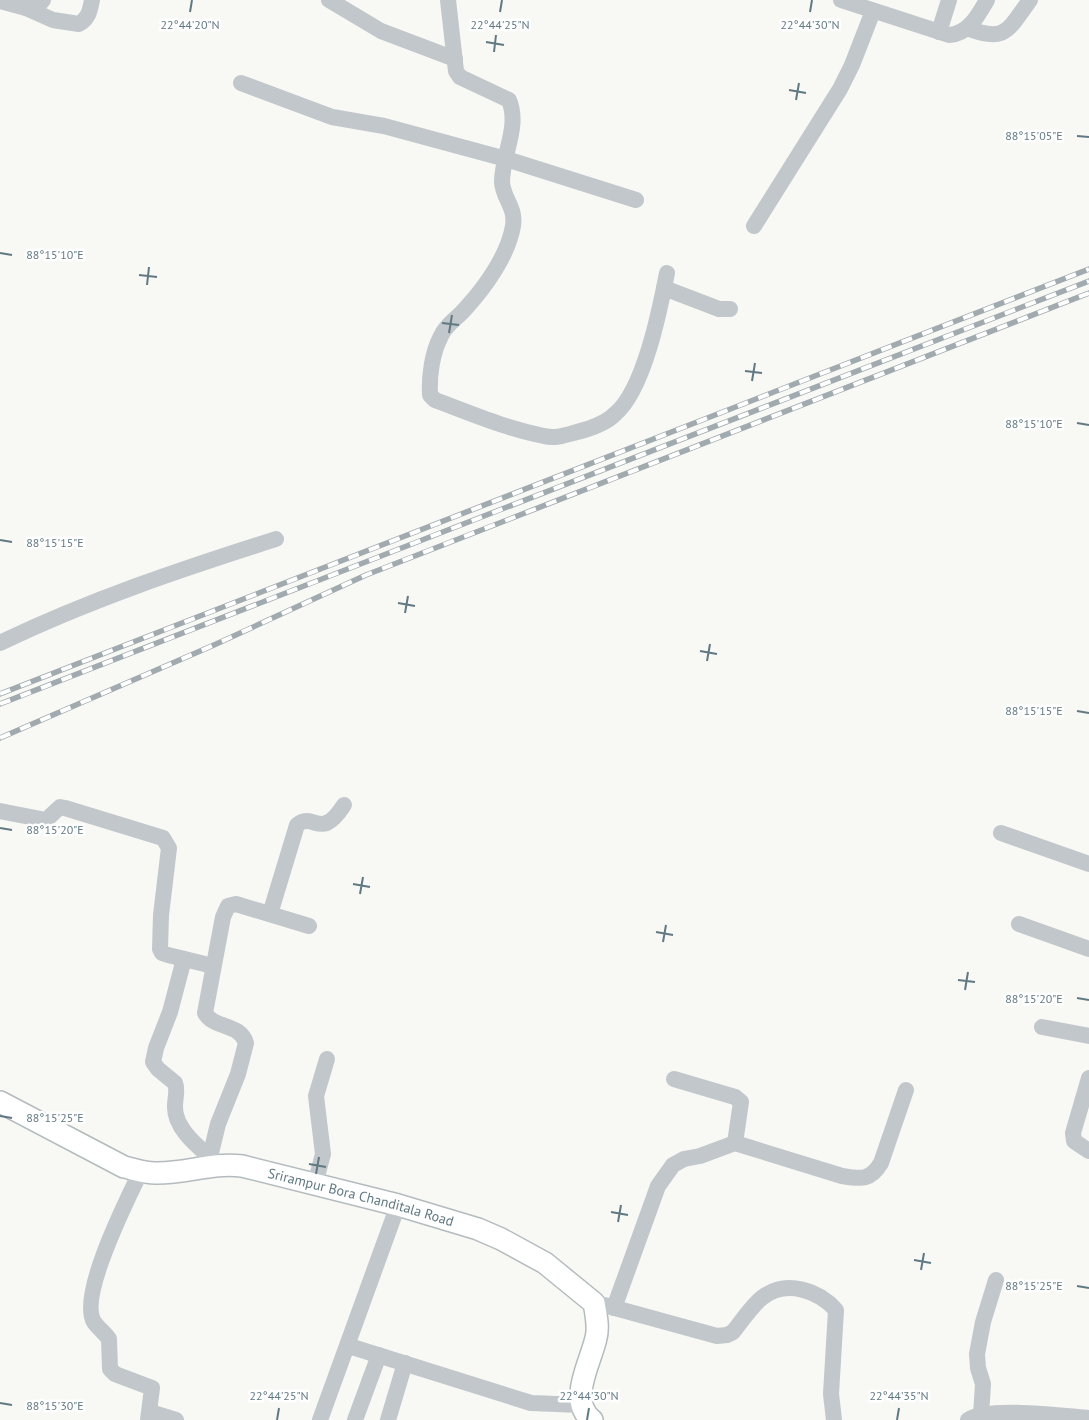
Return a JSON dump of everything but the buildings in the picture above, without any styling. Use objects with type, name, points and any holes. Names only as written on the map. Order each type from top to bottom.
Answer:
[{"type":"main road","name":"Srirampur Bora Chanditala Road","points":[[0,1102],[124,1167],[141,1171],[179,1171],[209,1161],[242,1166],[456,1220],[501,1239],[545,1264],[604,1305]]},
{"type":"main road","points":[[586,1412],[582,1382],[597,1336],[604,1305]]},
{"type":"street","points":[[26,8],[36,8],[43,0]]},
{"type":"street","points":[[0,1],[26,8],[53,20],[79,24],[85,20],[92,0]]},
{"type":"street","points":[[329,0],[382,31],[455,59]]},
{"type":"street","points":[[448,0],[456,71],[460,77],[509,100],[512,109],[513,121],[502,182],[514,214],[504,252],[491,274],[467,307],[446,326],[440,336],[434,354],[429,384],[430,395],[435,400],[544,437],[558,437],[586,429],[607,419],[625,405],[636,384],[659,315],[665,280],[719,308],[730,309]]},
{"type":"street","points":[[841,0],[939,32],[957,34],[967,28],[987,0]]},
{"type":"street","points":[[939,32],[949,0]]},
{"type":"street","points":[[967,28],[984,35],[1001,34],[1010,27],[1030,0]]},
{"type":"street","points":[[754,226],[840,88],[852,65],[873,11]]},
{"type":"street","points":[[241,83],[332,117],[384,126],[506,159],[636,200]]},
{"type":"street","points":[[0,643],[99,599],[170,573],[276,539]]},
{"type":"street","points":[[270,914],[297,825],[306,821],[329,824],[344,806]]},
{"type":"street","points":[[0,811],[46,820],[60,808],[65,808],[163,838],[169,848],[161,915],[160,949],[162,953],[213,966]]},
{"type":"street","points":[[1002,833],[1089,864]]},
{"type":"street","points":[[209,1161],[218,1124],[238,1074],[246,1043],[239,1031],[208,1019],[205,1013],[223,917],[228,906],[236,904],[309,926]]},
{"type":"street","points":[[1019,924],[1089,949]]},
{"type":"street","points":[[184,959],[153,1062],[158,1069],[175,1082],[174,1108],[180,1124],[192,1142],[209,1161]]},
{"type":"street","points":[[1042,1027],[1089,1036]]},
{"type":"street","points":[[315,1184],[323,1154],[316,1096],[328,1060]]},
{"type":"street","points":[[1089,1078],[1073,1133],[1074,1141],[1089,1151]]},
{"type":"street","points":[[674,1079],[735,1097],[741,1102],[735,1144]]},
{"type":"street","points":[[834,1420],[831,1394],[836,1310],[827,1300],[814,1292],[794,1288],[776,1290],[763,1297],[733,1332],[717,1336],[604,1305],[658,1186],[674,1165],[684,1159],[700,1156],[735,1144],[842,1176],[858,1179],[868,1177],[875,1173],[881,1163],[906,1090]]},
{"type":"street","points":[[141,1171],[107,1243],[92,1297],[91,1312],[94,1322],[109,1339],[110,1368],[116,1374],[152,1388],[149,1416],[176,1420]]},
{"type":"street","points":[[320,1420],[349,1346],[398,1205]]},
{"type":"street","points":[[996,1280],[982,1322],[977,1354],[978,1368],[983,1384],[975,1417],[1002,1413],[1056,1418],[1089,1418]]},
{"type":"street","points":[[349,1346],[531,1403],[586,1412]]},
{"type":"street","points":[[354,1420],[379,1355]]},
{"type":"street","points":[[388,1420],[405,1362]]},
{"type":"railway","points":[[0,694],[1089,269]]},
{"type":"railway","points":[[0,704],[1089,281]]},
{"type":"railway","points":[[0,738],[214,645],[366,575],[1089,293]]}]
